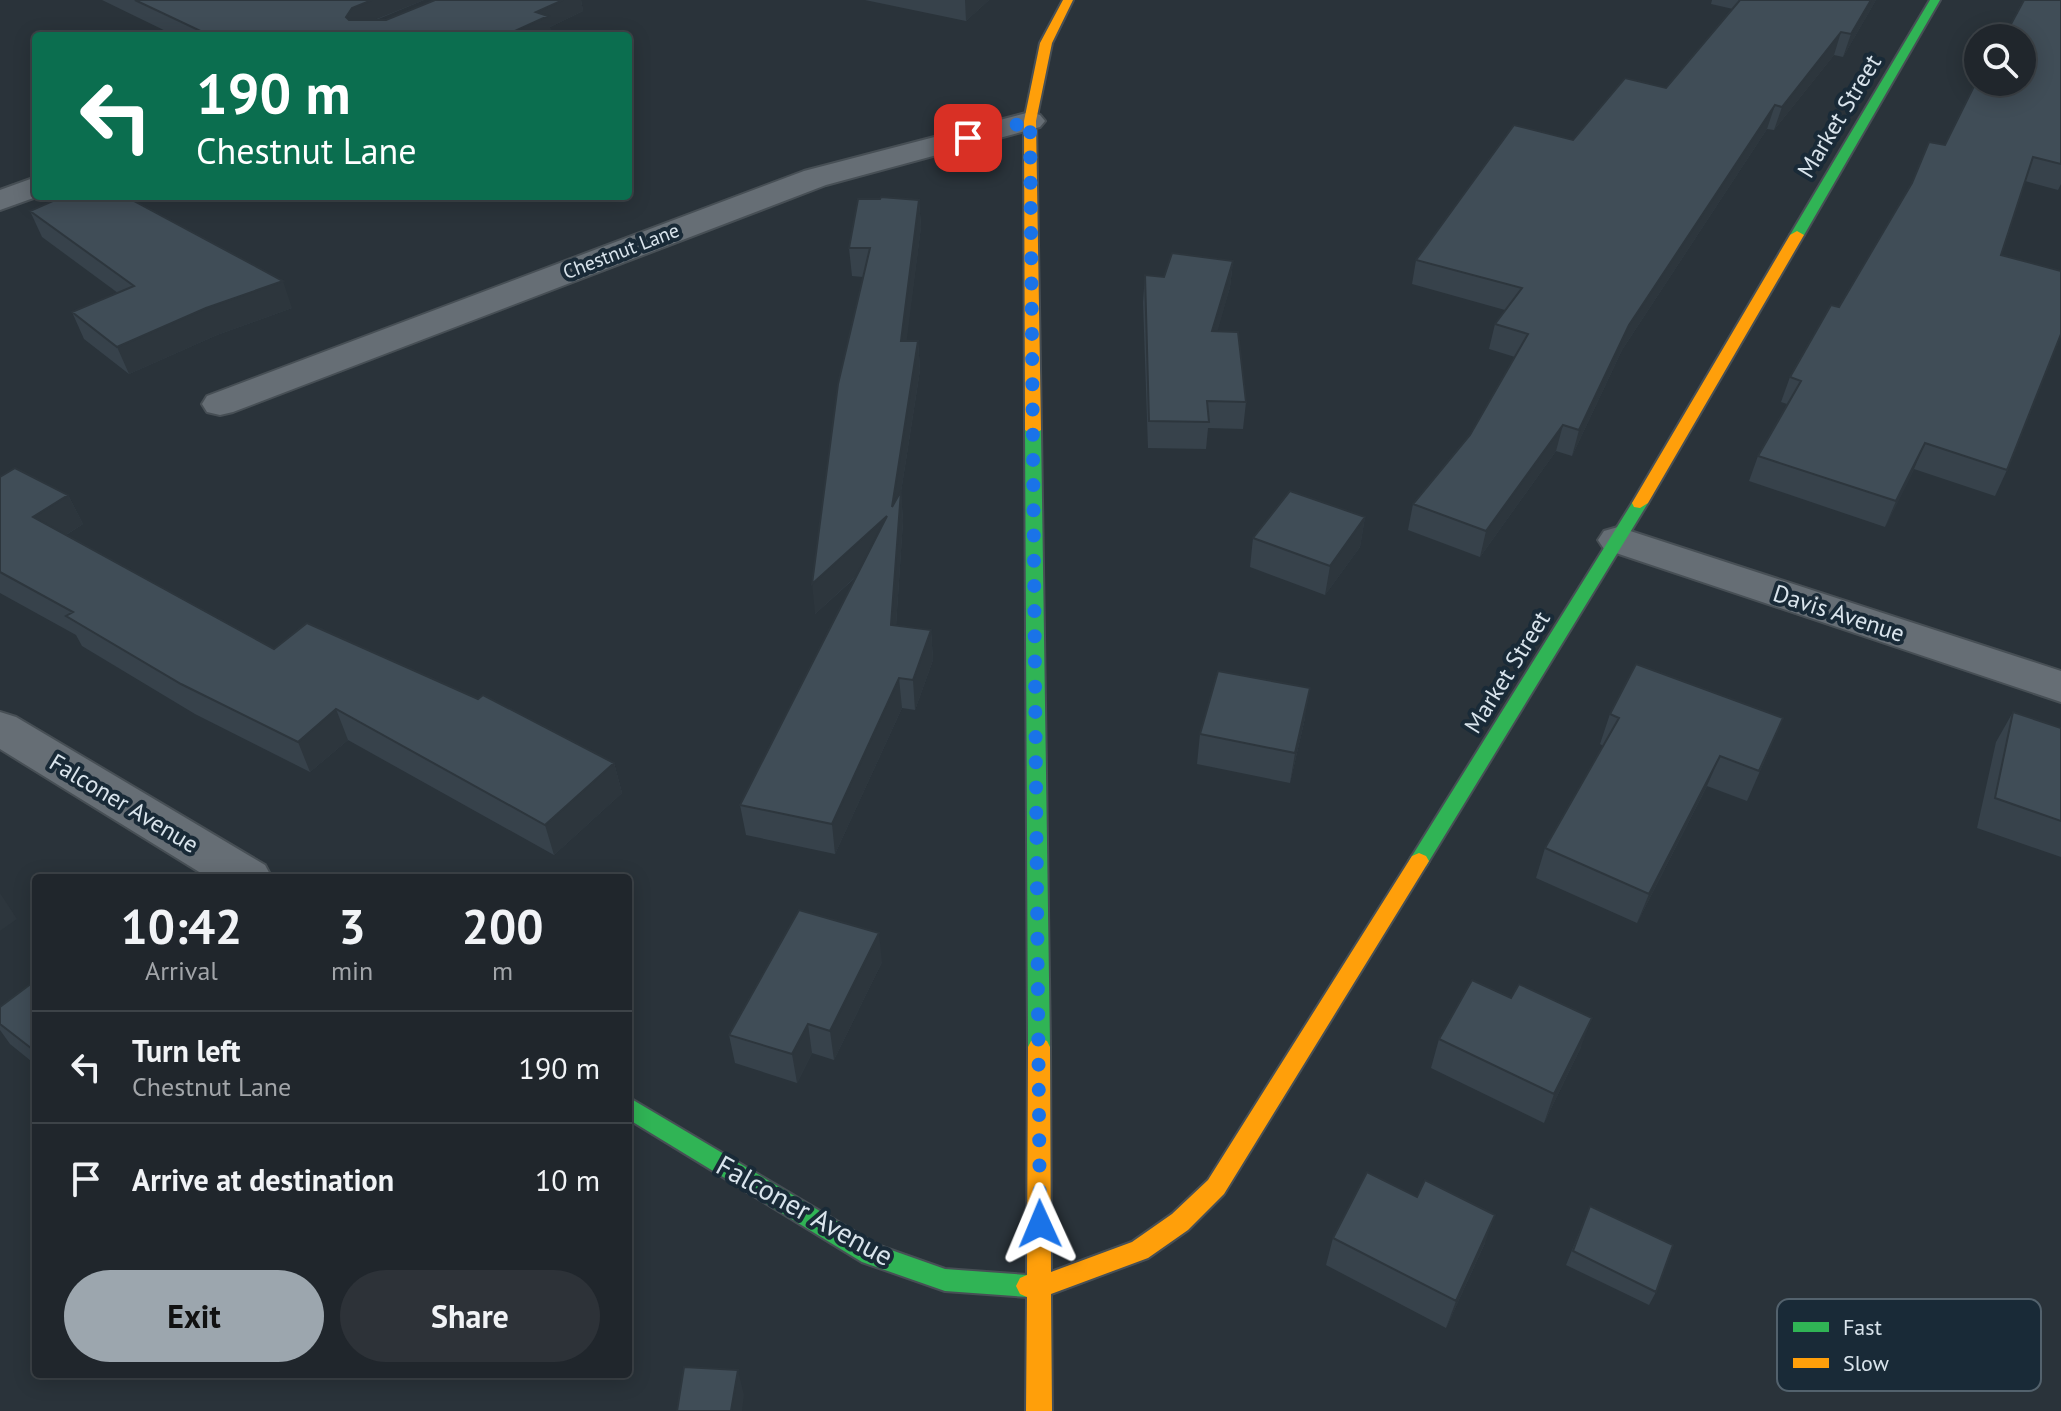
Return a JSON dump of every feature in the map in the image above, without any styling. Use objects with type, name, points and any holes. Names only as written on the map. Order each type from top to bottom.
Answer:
[{"type":"street","points":[[1039,1411],[1041,1287],[1030,121],[1036,78],[1046,43],[1068,0]]},
{"type":"street","name":"Market Street","points":[[1041,1287],[1140,1250],[1180,1222],[1216,1187],[1618,540],[1935,0]]},
{"type":"street","name":"Chestnut Lane","points":[[220,404],[815,178],[1030,121]]},
{"type":"street","points":[[0,201],[32,188]]},
{"type":"street","name":"Davis Avenue","points":[[1618,540],[2061,687]]},
{"type":"street","name":"Falconer Avenue","points":[[0,728],[241,874]]},
{"type":"street","name":"Falconer Avenue","points":[[632,1109],[870,1254],[945,1280],[1041,1287]]},
{"type":"building","points":[[135,0],[372,0],[352,8],[346,17],[349,20],[386,20],[435,0],[563,0],[536,12],[548,16],[512,32],[203,32]]},
{"type":"building","points":[[1740,0],[1871,0],[1851,34],[1841,32],[1782,107],[1775,105],[1629,325],[1579,430],[1563,425],[1486,531],[1413,504],[1470,435],[1528,334],[1495,324],[1522,288],[1416,260],[1514,125],[1573,140],[1625,78],[1666,88]]},
{"type":"building","points":[[2024,0],[2061,0],[2061,164],[2033,157],[2001,255],[2061,271],[2061,334],[2007,470],[1925,443],[1896,501],[1758,456],[1801,381],[1790,377],[1831,305],[1839,307],[1912,183],[1929,142],[1945,145],[1969,96],[2036,96],[2036,24],[2011,24]]},
{"type":"building","points":[[858,199],[919,200],[901,341],[918,341],[892,507],[901,491],[891,625],[931,630],[913,680],[899,678],[832,824],[740,805],[887,516],[812,584],[838,384],[870,248],[849,248]]},
{"type":"building","points":[[55,200],[132,200],[283,281],[206,308],[117,347],[72,312],[134,286],[30,211]]},
{"type":"building","points":[[1172,253],[1233,261],[1212,331],[1238,332],[1246,402],[1207,401],[1209,422],[1149,421],[1145,275],[1164,277]]},
{"type":"building","points":[[15,468],[68,495],[33,517],[274,649],[307,623],[478,699],[483,695],[614,763],[545,825],[336,709],[298,742],[181,684],[66,616],[73,612],[0,572],[0,477]]},
{"type":"building","points":[[1290,491],[1365,517],[1330,566],[1253,538]]},
{"type":"building","points":[[1636,664],[1783,718],[1759,771],[1720,756],[1649,894],[1545,848],[1619,718],[1610,714]]},
{"type":"building","points":[[1218,671],[1310,688],[1295,753],[1200,734]]},
{"type":"building","points":[[2013,712],[2061,728],[2061,821],[1995,798]]},
{"type":"building","points":[[799,910],[879,933],[830,1031],[808,1024],[792,1054],[729,1035]]},
{"type":"building","points":[[1472,980],[1511,998],[1519,984],[1592,1018],[1554,1094],[1439,1039]]},
{"type":"building","points":[[32,983],[32,1049],[0,1024],[0,1007]]},
{"type":"building","points":[[1367,1172],[1417,1197],[1425,1180],[1495,1215],[1456,1301],[1333,1238]]},
{"type":"building","points":[[1590,1206],[1673,1245],[1656,1292],[1573,1251]]},
{"type":"building","points":[[684,1367],[738,1370],[731,1411],[677,1411]]},
{"type":"traffic: fast","points":[[1797,235],[1935,0]]},
{"type":"traffic: fast","points":[[1033,430],[1039,1047]]},
{"type":"traffic: fast","points":[[1419,861],[1640,503]]},
{"type":"traffic: fast","points":[[632,1109],[870,1254],[945,1280],[1028,1286]]},
{"type":"traffic: slow","points":[[1033,430],[1030,121],[1046,43],[1068,0]]},
{"type":"traffic: slow","points":[[1640,503],[1797,235]]},
{"type":"traffic: slow","points":[[1028,1286],[1041,1287],[1140,1250],[1180,1222],[1216,1187],[1419,861]]},
{"type":"traffic: slow","points":[[1039,1047],[1039,1411]]},
{"type":"route","points":[[968,138],[1030,121],[1040,1224]]}]
